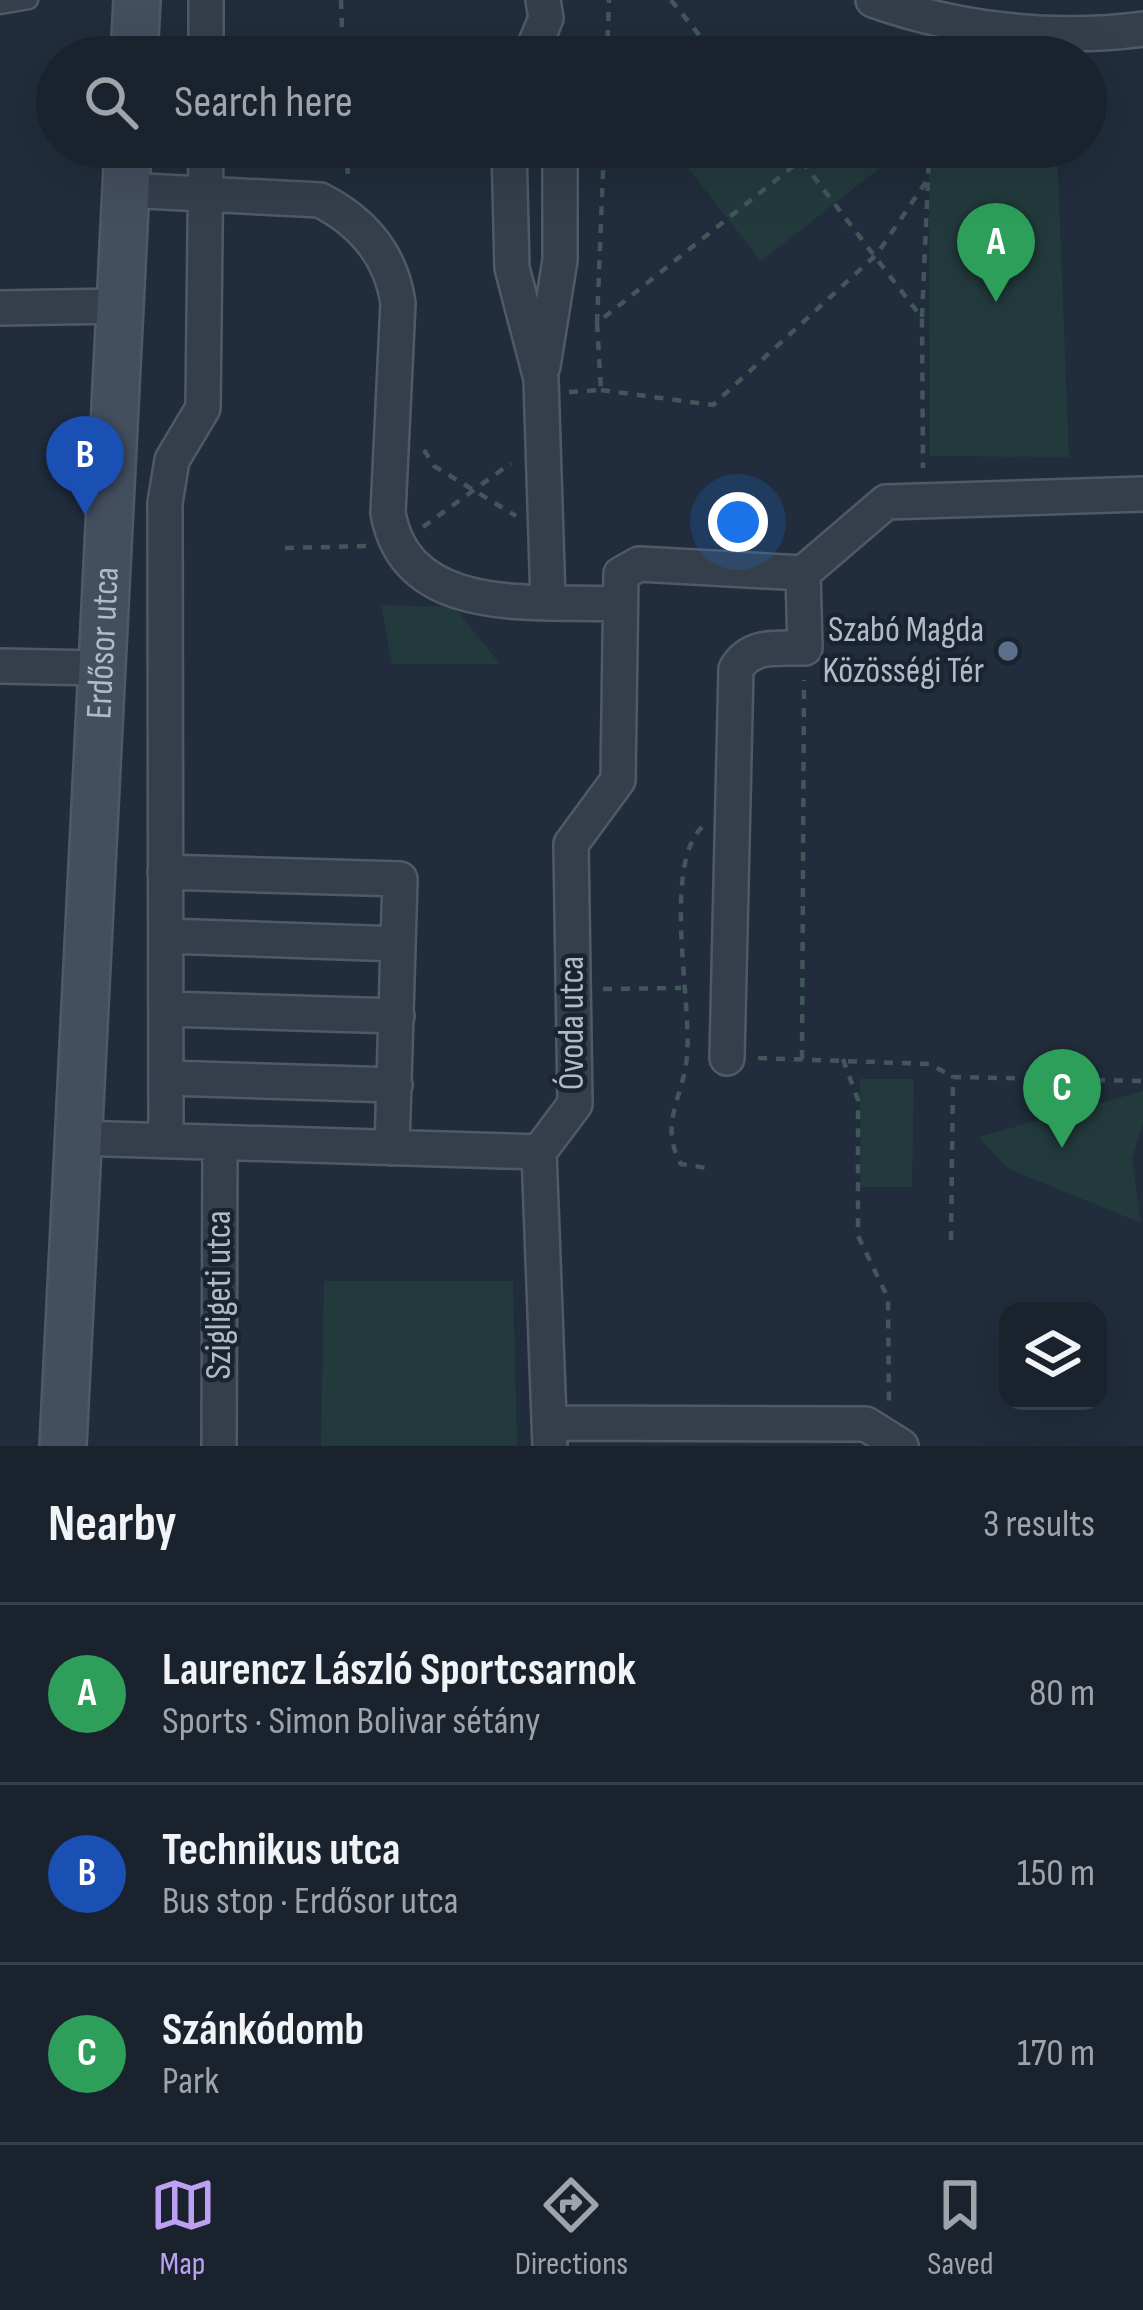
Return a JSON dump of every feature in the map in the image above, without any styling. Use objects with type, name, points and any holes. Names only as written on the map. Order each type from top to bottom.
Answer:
[{"type":"street","points":[[135,36],[137,0]]},
{"type":"street","points":[[206,0],[206,36]]},
{"type":"street","points":[[892,3],[999,28],[1063,33],[1143,29]]},
{"type":"street","points":[[166,1141],[165,503],[172,460],[203,408],[206,168]]},
{"type":"street","points":[[510,168],[512,268],[541,387]]},
{"type":"street","points":[[548,601],[541,387],[560,260],[560,168]]},
{"type":"street","points":[[127,169],[206,194],[320,200],[342,212],[373,242],[394,276],[398,303],[388,513],[407,563],[457,595],[618,604],[621,574],[639,564],[803,573],[886,502],[1143,494]]},
{"type":"street","name":"Erdősor utca","points":[[63,1446],[127,169]]},
{"type":"street","points":[[0,308],[120,306]]},
{"type":"street","points":[[728,1058],[736,668],[745,655],[758,650],[805,648],[803,573]]},
{"type":"street","name":"Óvoda utca","points":[[539,1152],[574,1104],[572,844],[618,780],[618,604]]},
{"type":"street","points":[[0,666],[100,668]]},
{"type":"street","points":[[165,872],[400,879],[392,1148]]},
{"type":"street","points":[[166,936],[398,944]]},
{"type":"street","points":[[166,1010],[397,1016]]},
{"type":"street","points":[[167,1078],[395,1085]]},
{"type":"street","points":[[77,1138],[539,1152],[549,1434],[866,1424],[895,1440]]},
{"type":"street","name":"Szigligeti utca","points":[[219,1446],[220,1144]]},
{"type":"lane","points":[[0,5],[29,0]]},
{"type":"path","points":[[341,0],[342,36]]},
{"type":"path","points":[[608,36],[609,0]]},
{"type":"path","points":[[671,0],[701,36]]},
{"type":"path","points":[[601,389],[597,322],[603,168]]},
{"type":"path","points":[[597,322],[791,168]]},
{"type":"path","points":[[807,168],[922,318]]},
{"type":"path","points":[[923,500],[922,318],[928,168]]},
{"type":"path","points":[[541,387],[601,389],[713,405],[877,254],[928,179]]},
{"type":"path","points":[[393,406],[434,466],[546,535]]},
{"type":"path","points":[[285,548],[397,545],[511,465],[511,443]]},
{"type":"path","points":[[802,1058],[805,648]]},
{"type":"path","points":[[713,1169],[681,1164],[672,1149],[670,1112],[687,1059],[683,988],[688,843],[734,799]]},
{"type":"path","points":[[573,990],[683,988]]},
{"type":"path","points":[[687,1059],[843,1059],[930,1064],[953,1076],[1143,1081]]},
{"type":"path","points":[[843,1059],[858,1100],[858,1236],[888,1298],[895,1440]]},
{"type":"path","points":[[951,1240],[953,1076]]},
{"type":"green space","points":[[688,168],[880,168],[761,261]]},
{"type":"green space","points":[[929,168],[1058,168],[1069,457],[930,456]]},
{"type":"green space","points":[[381,605],[454,607],[500,664],[392,664]]},
{"type":"green space","points":[[860,1079],[914,1079],[912,1187],[861,1187]]},
{"type":"green space","points":[[1143,1091],[1143,1124],[1132,1159],[1141,1223],[1007,1168],[979,1137]]},
{"type":"green space","points":[[324,1281],[513,1281],[517,1446],[321,1446]]},
{"type":"place","name":"Laurencz László Sportcsarnok","points":[[996,302]]},
{"type":"place","name":"Technikus utca","points":[[85,515]]},
{"type":"place","name":"Szabó Magda Közösségi Tér","points":[[1008,651]]},
{"type":"place","name":"Szánkódomb","points":[[1062,1148]]}]
